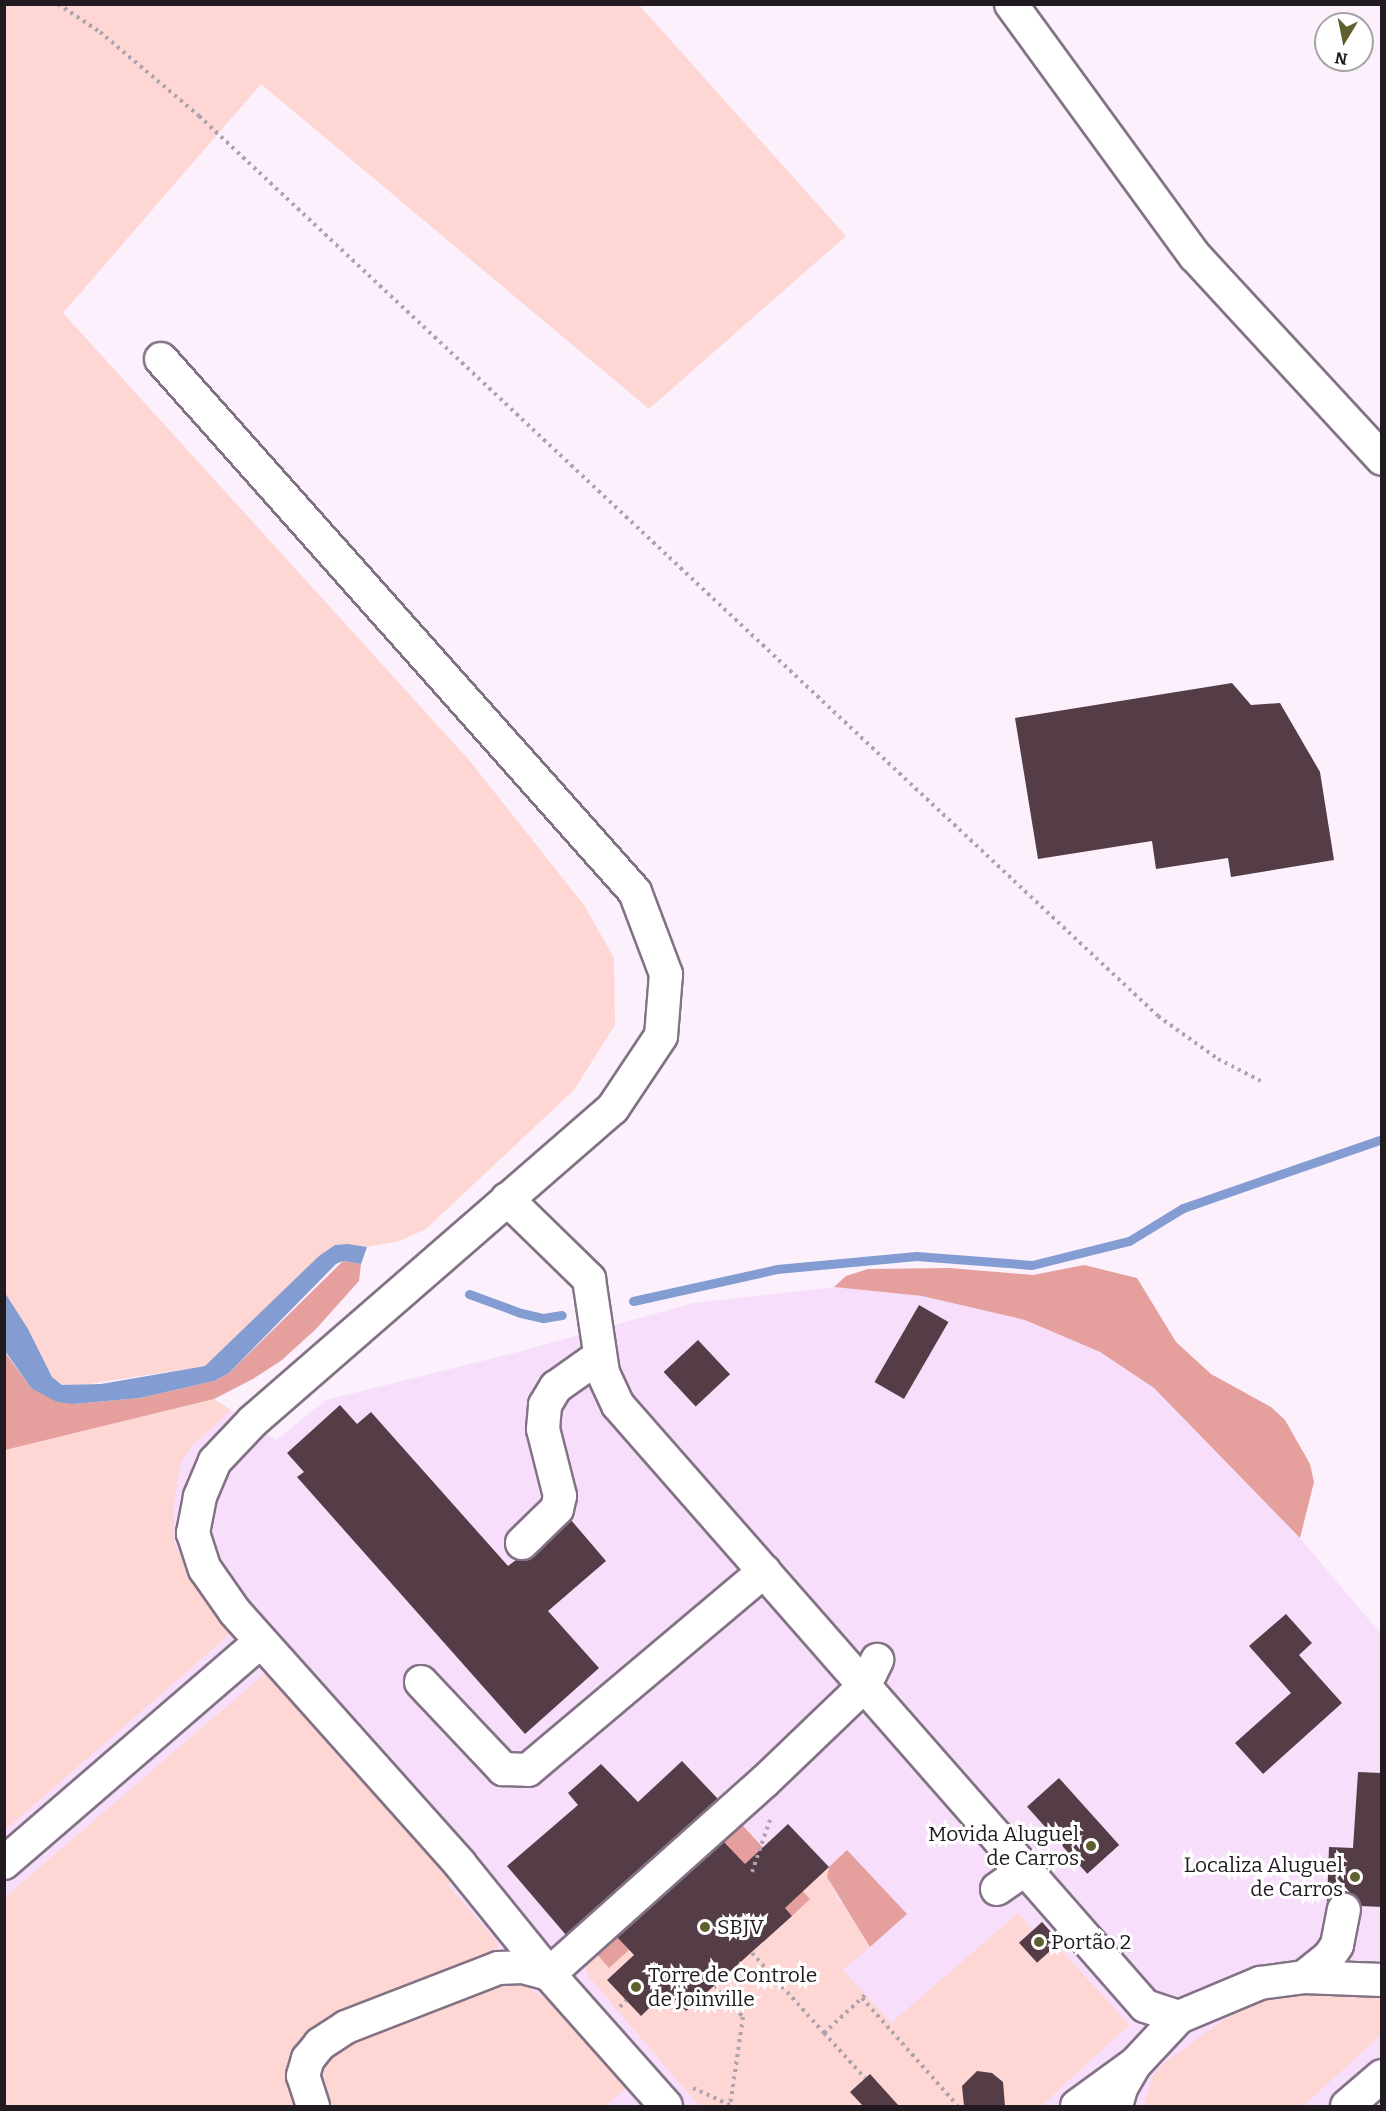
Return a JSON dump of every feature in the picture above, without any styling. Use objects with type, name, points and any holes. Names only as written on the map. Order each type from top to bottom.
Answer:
[{"type":"street","points":[[1011,4],[1224,292],[1382,459]]},
{"type":"street","points":[[161,359],[635,892],[666,974],[661,1036],[613,1108],[252,1422],[215,1461],[200,1497],[194,1533],[205,1569],[260,1642],[460,1864],[549,1974],[666,2106]]},
{"type":"street","points":[[507,1199],[589,1279],[603,1373],[618,1405],[764,1571],[871,1672],[1024,1869],[1145,2006],[1179,2017]]},
{"type":"street","points":[[522,1543],[557,1509],[560,1496],[543,1429],[545,1405],[556,1386],[600,1356]]},
{"type":"street","points":[[421,1682],[503,1769],[528,1770],[764,1571]]},
{"type":"street","points":[[4,1863],[260,1642]]},
{"type":"street","points":[[549,1974],[765,1781],[871,1672]]},
{"type":"street","points":[[998,1889],[1024,1869]]},
{"type":"street","points":[[1304,1977],[1329,1957],[1337,1945],[1344,1910]]},
{"type":"street","points":[[313,2106],[303,2076],[308,2059],[320,2044],[346,2027],[498,1968],[523,1966],[549,1974]]},
{"type":"street","points":[[1077,2106],[1142,2055],[1179,2017],[1260,1983],[1304,1977],[1382,1980]]},
{"type":"street","points":[[1116,2106],[1142,2055],[1145,2006]]},
{"type":"street","points":[[1347,2106],[1382,2076]]},
{"type":"path","points":[[58,4],[100,32],[200,116],[1158,1016],[1218,1059],[1263,1082]]},
{"type":"path","points":[[752,1953],[865,2078]]},
{"type":"path","points":[[715,1985],[743,2017],[730,2106]]},
{"type":"path","points":[[824,2032],[864,1996],[958,2106]]},
{"type":"shaded area","points":[[4,5],[639,5],[846,236],[649,409],[261,84],[63,313],[469,760],[584,905],[614,958],[615,1025],[574,1090],[426,1229],[399,1241],[367,1247],[335,1245],[205,1366],[70,1387],[55,1382],[4,1293]]},
{"type":"shaded area","points":[[343,1261],[361,1264],[359,1281],[316,1329],[282,1360],[253,1379],[214,1399],[5,1450],[4,1351],[31,1388],[73,1404],[140,1398],[214,1381],[229,1373]]},
{"type":"shaded area","points":[[1084,1265],[1137,1278],[1176,1342],[1211,1374],[1271,1407],[1285,1420],[1310,1464],[1314,1482],[1300,1538],[1154,1388],[1100,1352],[1025,1320],[922,1296],[834,1287],[846,1276],[868,1269],[949,1268],[1033,1275]]},
{"type":"shaded area","points":[[834,1287],[922,1296],[1025,1320],[1099,1352],[1154,1388],[1300,1538],[1381,1634],[1381,2106],[5,2106],[4,1450],[214,1399],[276,1440],[326,1400],[518,1352],[693,1303]]},
{"type":"shaded area","points":[[214,1399],[231,1410],[192,1446],[181,1461],[174,1503],[174,1542],[191,1577],[231,1633],[5,1830],[5,1450]]},
{"type":"shaded area","points":[[269,1670],[457,1876],[448,1885],[498,1943],[498,1957],[290,2075],[292,2095],[298,2106],[5,2106],[4,1898]]},
{"type":"shaded area","points":[[733,1815],[810,1899],[792,1916],[725,1843],[619,1938],[629,1950],[609,1968],[589,1945]]},
{"type":"shaded area","points":[[847,1850],[907,1914],[870,1947],[827,1877],[829,1867]]},
{"type":"shaded area","points":[[829,1867],[827,1877],[838,1899],[854,1917],[870,1947],[843,1970],[891,2023],[1018,1913],[1032,1930],[1018,1942],[1035,1962],[1057,1945],[1129,2025],[1041,2106],[699,2106],[589,1977],[583,1962],[589,1945],[609,1968],[629,1950],[686,2011],[810,1899],[803,1891]]},
{"type":"shaded area","points":[[497,1980],[518,1981],[553,2004],[630,2084],[606,2106],[330,2106],[325,2102],[318,2087],[321,2062],[328,2052]]},
{"type":"shaded area","points":[[1327,1992],[1381,1995],[1381,2035],[1303,2106],[1143,2106],[1153,2075],[1164,2063],[1225,2019],[1257,2002]]},
{"type":"water","points":[[348,1244],[367,1247],[361,1264],[343,1261],[336,1264],[229,1373],[214,1381],[140,1398],[73,1404],[57,1402],[31,1388],[5,1351],[5,1293],[28,1329],[52,1377],[62,1385],[101,1384],[205,1366],[319,1256],[335,1245]]},
{"type":"building","points":[[1232,683],[1251,705],[1280,703],[1320,772],[1334,860],[1231,877],[1228,858],[1156,869],[1152,841],[1038,859],[1015,718]]},
{"type":"building","points":[[919,1305],[948,1322],[904,1399],[874,1382]]},
{"type":"building","points":[[698,1340],[730,1374],[696,1406],[664,1372]]},
{"type":"building","points":[[340,1405],[357,1424],[371,1412],[508,1566],[516,1560],[534,1556],[571,1520],[606,1561],[548,1611],[599,1668],[525,1734],[297,1477],[304,1472],[287,1453]]},
{"type":"building","points":[[1286,1614],[1312,1643],[1299,1655],[1342,1703],[1263,1774],[1235,1743],[1291,1693],[1249,1646]]},
{"type":"building","points":[[682,1761],[718,1799],[566,1935],[507,1866],[578,1805],[568,1793],[601,1764],[638,1802]]},
{"type":"building","points":[[1358,1772],[1382,1773],[1382,1907],[1361,1906],[1356,1897],[1347,1892],[1338,1893],[1327,1904],[1329,1847],[1353,1848]]},
{"type":"building","points":[[1059,1778],[1119,1845],[1087,1874],[1027,1807]]},
{"type":"building","name":"SBJV","points":[[788,1824],[829,1867],[785,1908],[792,1916],[686,2011],[667,1991],[641,2016],[607,1980],[634,1955],[617,1937],[724,1842],[745,1864]]},
{"type":"building","name":"Portão 2","points":[[1042,1922],[1060,1942],[1037,1963],[1019,1943]]},
{"type":"building","points":[[977,2071],[992,2073],[1003,2082],[1005,2106],[964,2106],[962,2086]]},
{"type":"building","points":[[870,2074],[899,2106],[863,2106],[850,2092]]},
{"type":"waterway","points":[[633,1301],[777,1269],[916,1256],[1032,1265],[1129,1241],[1183,1208],[1382,1139]]},
{"type":"waterway","points":[[469,1294],[521,1313],[543,1318],[562,1315]]},
{"type":"place","name":"Movida Aluguel de Carros","points":[[1091,1846]]},
{"type":"place","name":"Localiza Aluguel de Carros","points":[[1355,1877]]},
{"type":"place","name":"SBJV","points":[[705,1927]]},
{"type":"place","name":"Portão 2","points":[[1039,1942]]},
{"type":"place","name":"Torre de Controle de Joinville","points":[[636,1987]]}]
